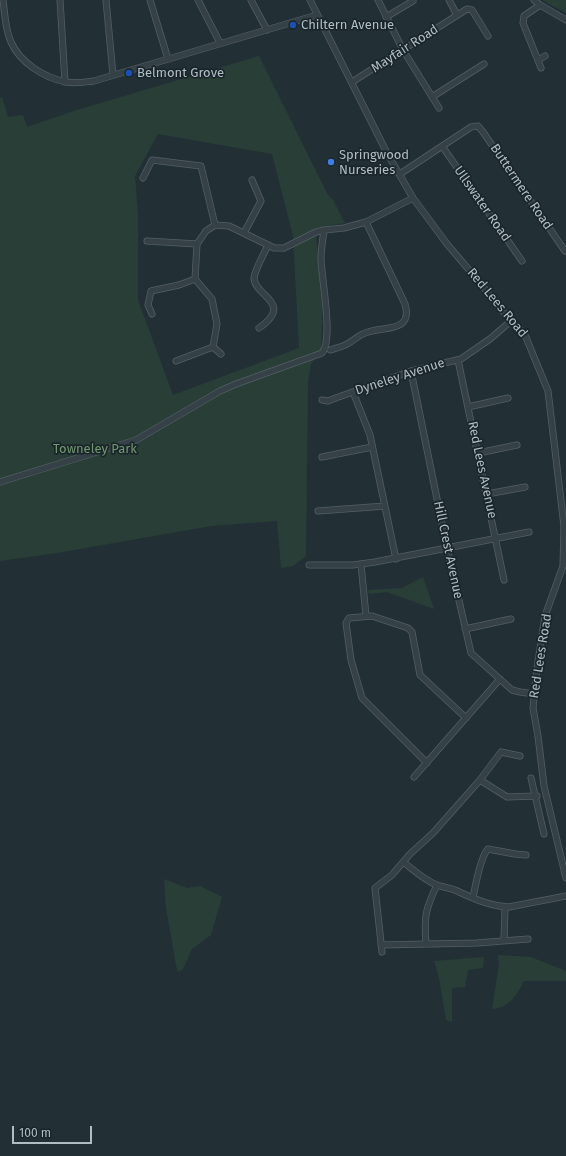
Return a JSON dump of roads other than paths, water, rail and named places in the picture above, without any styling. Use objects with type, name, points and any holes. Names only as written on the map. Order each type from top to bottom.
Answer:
[{"type":"street","points":[[3,0],[2,14],[6,28],[11,42],[19,54],[35,69],[50,78],[65,82],[77,83],[94,81],[318,15]]},
{"type":"street","points":[[60,0],[65,82]]},
{"type":"street","points":[[106,0],[113,75]]},
{"type":"street","points":[[150,0],[168,59]]},
{"type":"street","points":[[198,0],[220,43]]},
{"type":"street","points":[[252,0],[266,30]]},
{"type":"street","name":"Red Lees Road","points":[[310,0],[387,153],[413,198],[447,244],[497,305],[525,335],[548,391],[564,526],[563,566],[545,616],[537,668],[533,708],[544,786],[566,878]]},
{"type":"street","points":[[378,0],[403,50],[440,108]]},
{"type":"street","points":[[449,0],[457,15],[468,9],[472,10],[488,36]]},
{"type":"street","points":[[534,0],[566,20]]},
{"type":"street","points":[[386,17],[413,1]]},
{"type":"street","points":[[540,5],[524,16],[523,23],[541,68]]},
{"type":"street","name":"Mayfair Road","points":[[352,82],[457,15]]},
{"type":"street","points":[[538,60],[545,56]]},
{"type":"street","points":[[432,97],[484,64]]},
{"type":"street","name":"Buttermere Road","points":[[442,146],[474,126],[478,126],[565,251]]},
{"type":"street","points":[[400,174],[442,146]]},
{"type":"street","name":"Ullswater Road","points":[[442,146],[522,261]]},
{"type":"street","points":[[143,178],[152,160],[201,166],[215,225]]},
{"type":"street","points":[[244,233],[261,201],[252,180]]},
{"type":"street","points":[[213,347],[217,324],[212,299],[195,279],[197,244],[206,231],[215,225],[229,226],[274,248],[284,248],[316,232],[344,228],[366,222],[413,198]]},
{"type":"street","points":[[330,350],[348,344],[364,333],[372,330],[388,329],[400,325],[408,312],[366,222]]},
{"type":"street","points":[[0,482],[136,440],[220,391],[322,353],[326,344],[327,321],[321,258],[324,230]]},
{"type":"street","points":[[147,241],[197,244]]},
{"type":"street","points":[[259,328],[268,322],[273,312],[272,302],[255,284],[254,278],[268,245]]},
{"type":"street","points":[[152,314],[148,305],[151,291],[178,285],[195,279]]},
{"type":"street","name":"Dyneley Avenue","points":[[322,400],[328,400],[353,392],[411,371],[458,360],[490,339],[512,320]]},
{"type":"street","points":[[213,347],[220,354]]},
{"type":"street","points":[[176,361],[213,347]]},
{"type":"street","name":"Red Lees Avenue","points":[[458,360],[504,580]]},
{"type":"street","name":"Hill Crest Avenue","points":[[411,371],[447,548],[471,653],[512,690],[534,694]]},
{"type":"street","points":[[353,392],[370,435],[396,559]]},
{"type":"street","points":[[468,407],[508,398]]},
{"type":"street","points":[[478,454],[517,445]]},
{"type":"street","points":[[322,456],[372,447]]},
{"type":"street","points":[[487,494],[525,487]]},
{"type":"street","points":[[318,511],[385,506]]},
{"type":"street","points":[[309,565],[361,564],[396,559],[529,532]]},
{"type":"street","points":[[361,564],[366,616]]},
{"type":"street","points":[[427,763],[362,698],[351,660],[346,623],[349,618],[372,616],[408,628],[412,632],[420,675],[466,718]]},
{"type":"street","points":[[465,629],[511,619]]},
{"type":"street","points":[[414,777],[500,679]]},
{"type":"street","points":[[382,952],[375,888],[392,875],[403,862],[433,833],[480,780],[501,752],[520,756]]},
{"type":"street","points":[[532,778],[544,834]]},
{"type":"street","points":[[480,780],[507,797],[536,796]]},
{"type":"street","points":[[472,898],[486,851],[488,849],[526,855]]},
{"type":"street","points":[[403,862],[419,875],[437,885],[450,888],[482,902],[505,907],[566,896]]},
{"type":"street","points":[[426,944],[424,924],[425,915],[427,906],[437,885]]},
{"type":"street","points":[[504,941],[505,907]]},
{"type":"street","points":[[381,945],[477,943],[528,939]]},
{"type":"place","name":"Chiltern Avenue","points":[[293,25]]},
{"type":"place","name":"Belmont Grove","points":[[129,73]]},
{"type":"place","name":"Springwood Nurseries","points":[[331,162]]},
{"type":"park label","name":"Towneley Park","points":[[95,449]]}]
